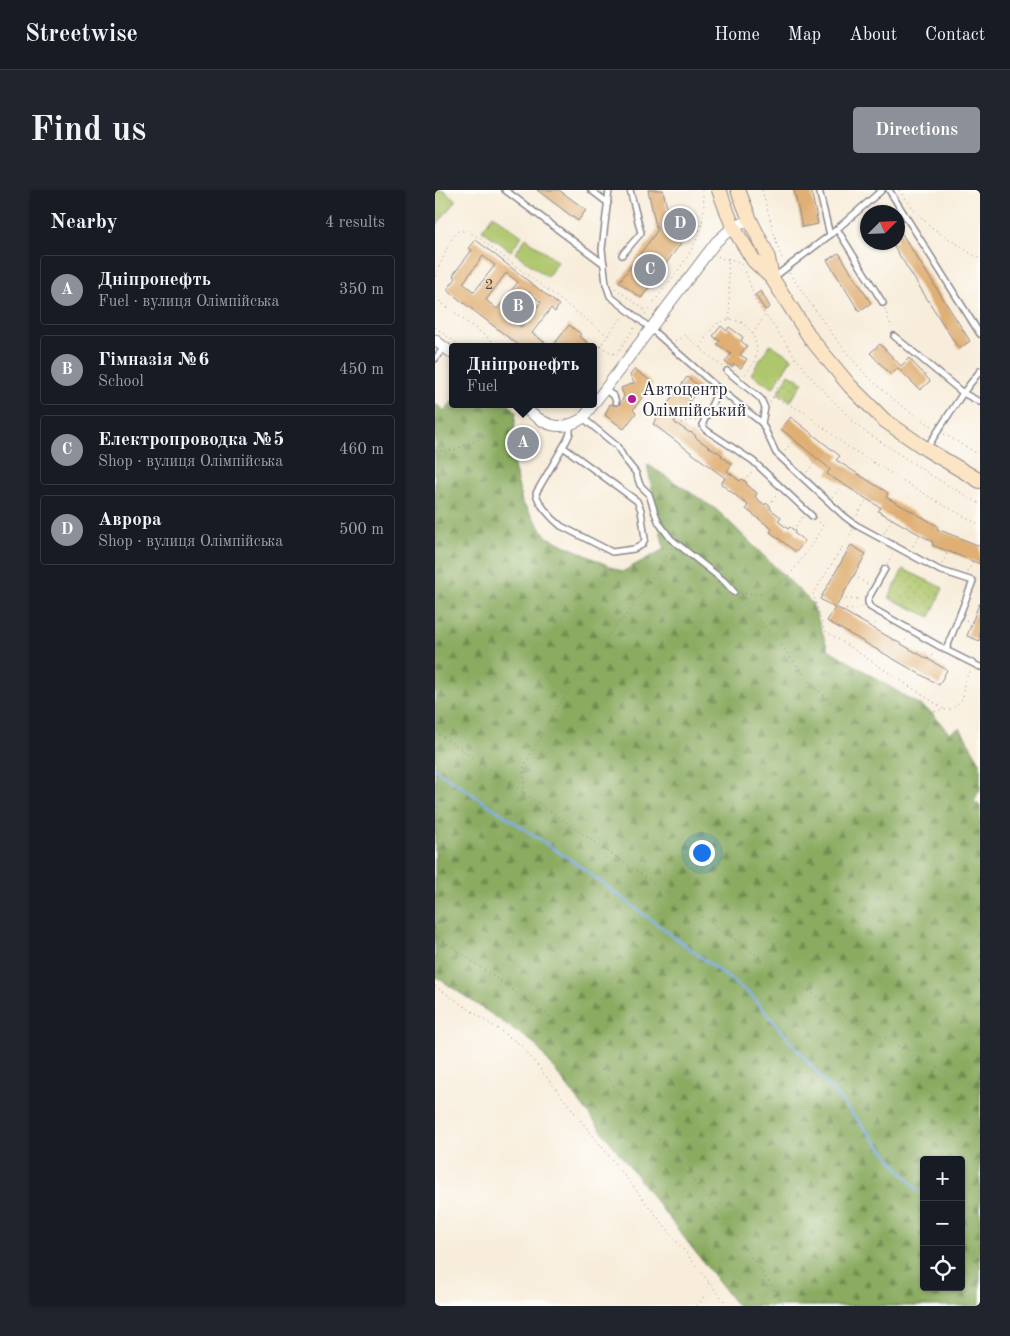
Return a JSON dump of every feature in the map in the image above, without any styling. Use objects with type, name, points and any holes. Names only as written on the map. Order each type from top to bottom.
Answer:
[{"type":"street","points":[[719,190],[733,227],[754,261],[772,278],[811,339],[850,386],[884,420],[980,481]]},
{"type":"street","points":[[739,190],[749,220],[767,254],[772,278]]},
{"type":"street","points":[[597,400],[636,354],[650,328],[716,242],[733,227],[749,220]]},
{"type":"street","points":[[435,340],[449,351]]},
{"type":"street","points":[[524,408],[543,423],[555,426],[575,423],[583,418],[591,408]]},
{"type":"lane","points":[[505,190],[604,264]]},
{"type":"lane","points":[[591,190],[608,203]]},
{"type":"lane","points":[[609,190],[602,249],[606,284],[611,296],[762,424],[773,448],[781,457],[854,524],[939,570],[973,581],[943,649]]},
{"type":"lane","points":[[622,255],[641,233],[630,190]]},
{"type":"lane","points":[[819,190],[830,236]]},
{"type":"lane","points":[[772,278],[830,236],[882,190]]},
{"type":"lane","points":[[889,190],[980,334]]},
{"type":"lane","points":[[837,230],[883,303]]},
{"type":"lane","points":[[895,336],[963,393],[980,402]]},
{"type":"lane","points":[[435,359],[444,347]]},
{"type":"lane","points":[[727,371],[761,399],[765,408],[762,424]]},
{"type":"lane","points":[[926,448],[980,371]]},
{"type":"lane","points":[[719,389],[703,426],[706,430],[758,465],[813,516]]},
{"type":"lane","points":[[605,390],[614,396],[617,402]]},
{"type":"lane","points":[[583,418],[617,446],[636,473],[641,485],[649,494],[664,532],[675,543],[724,581],[734,592]]},
{"type":"lane","points":[[563,447],[637,501],[641,510],[645,539],[642,545],[634,549],[612,552],[555,522],[539,501],[536,493],[570,433],[570,424]]},
{"type":"lane","points":[[885,569],[868,599],[868,604],[943,649],[977,666]]},
{"type":"path","points":[[600,346],[616,355],[646,311],[687,258],[698,239],[703,218],[702,190]]},
{"type":"path","points":[[762,190],[777,248],[786,268],[843,349],[875,384],[913,415],[980,455]]},
{"type":"path","points":[[899,190],[916,212],[931,227],[975,257],[980,258]]},
{"type":"path","points":[[435,276],[451,240],[459,231],[467,231],[608,336]]},
{"type":"path","points":[[715,254],[720,258],[735,260],[744,267],[749,264]]},
{"type":"path","points":[[727,258],[730,320]]},
{"type":"path","points":[[435,265],[438,268]]},
{"type":"path","points":[[613,287],[646,311]]},
{"type":"path","points":[[435,298],[495,343]]},
{"type":"path","points":[[883,303],[895,336]]},
{"type":"path","points":[[597,350],[625,314]]},
{"type":"path","points":[[753,334],[766,314]]},
{"type":"path","points":[[701,348],[706,336],[716,324],[730,320],[743,323],[753,334],[757,349],[755,361],[741,382]]},
{"type":"path","points":[[435,327],[456,343]]},
{"type":"path","points":[[668,344],[685,335],[727,371]]},
{"type":"path","points":[[765,408],[773,397],[785,370],[796,358]]},
{"type":"path","points":[[773,397],[804,412],[848,447],[943,505],[980,525]]},
{"type":"path","points":[[687,405],[704,420]]},
{"type":"path","points":[[435,451],[454,450],[486,438],[510,408]]},
{"type":"path","points":[[676,425],[689,420],[704,420]]},
{"type":"path","points":[[781,457],[794,440]]},
{"type":"path","points":[[803,478],[818,459]]},
{"type":"path","points":[[745,481],[758,465]]},
{"type":"path","points":[[829,502],[843,484]]},
{"type":"path","points":[[769,505],[782,487]]},
{"type":"path","points":[[867,499],[813,594],[824,630],[944,709]]},
{"type":"path","points":[[793,530],[807,511]]},
{"type":"path","points":[[734,592],[761,594],[787,578],[811,546],[823,526],[813,516]]},
{"type":"path","points":[[881,539],[892,519]]},
{"type":"path","points":[[909,554],[920,534]]},
{"type":"path","points":[[524,794],[524,766],[558,706],[601,644],[631,609],[675,543]]},
{"type":"path","points":[[885,569],[896,547]]},
{"type":"path","points":[[939,570],[948,551]]},
{"type":"path","points":[[965,579],[973,561]]},
{"type":"path","points":[[854,575],[873,589]]},
{"type":"path","points":[[734,592],[778,641],[812,686],[841,711]]},
{"type":"path","points":[[841,599],[868,599]]},
{"type":"path","points":[[841,610],[871,607]]},
{"type":"path","points":[[871,627],[885,615]]},
{"type":"path","points":[[901,644],[915,632]]},
{"type":"path","points":[[928,659],[943,649]]},
{"type":"path","points":[[924,732],[931,712],[952,709],[963,698],[964,682],[977,666]]},
{"type":"path","points":[[435,731],[846,1017],[970,1085],[980,1096]]},
{"type":"path","points":[[435,935],[566,1028],[716,1208],[786,1306]]},
{"type":"path","points":[[435,986],[521,1046],[728,1306]]},
{"type":"path","points":[[697,1306],[702,1300],[709,1282]]},
{"type":"green space","points":[[435,190],[443,190],[456,200],[435,227]]},
{"type":"green space","points":[[493,215],[522,236],[511,251],[482,230]]},
{"type":"green space","points":[[526,238],[558,262],[547,277],[515,253]]},
{"type":"green space","points":[[770,344],[792,358],[773,388],[751,374]]},
{"type":"green space","points":[[789,374],[803,382],[791,401],[778,393]]},
{"type":"green space","points":[[435,404],[445,411],[449,406],[449,408],[513,408],[516,411],[512,457],[522,502],[547,537],[622,572],[664,549],[647,464],[717,510],[812,603],[828,649],[931,712],[949,733],[960,728],[980,762],[980,789],[974,801],[980,806],[980,1306],[737,1306],[534,1043],[435,976]]},
{"type":"green space","points":[[903,569],[943,588],[930,617],[889,598]]},
{"type":"building","points":[[537,190],[559,190],[586,210],[578,221]]},
{"type":"building","points":[[648,190],[663,190],[670,222],[680,219],[684,239],[641,298],[619,282],[657,231]]},
{"type":"building","points":[[794,190],[811,190],[818,224],[802,227]]},
{"type":"building","points":[[905,239],[970,341],[959,349],[896,250],[905,250]]},
{"type":"building","points":[[476,240],[559,305],[555,312],[551,308],[532,333],[546,343],[516,343],[447,290],[456,278],[453,275],[472,250],[469,248]],"holes":[[[483,256],[495,265],[474,292],[463,283]],[[506,273],[518,282],[497,309],[486,300]],[[529,292],[541,302],[521,327],[509,318]]]},
{"type":"building","points":[[839,253],[871,303],[859,311],[827,260]]},
{"type":"building","points":[[761,291],[770,307],[765,310],[755,295]]},
{"type":"building","points":[[569,325],[581,334],[579,336],[588,343],[555,343]]},
{"type":"building","points":[[721,326],[727,331],[729,327],[743,337],[741,341],[747,346],[740,355],[747,359],[741,368],[734,364],[732,367],[725,362],[731,354],[717,344],[720,341],[713,336]]},
{"type":"building","points":[[880,344],[901,366],[909,358],[930,381],[920,390],[898,368],[891,375],[870,353]]},
{"type":"building","name":"Автоцентр Олімпійський","points":[[635,369],[653,383],[633,410],[636,413],[624,429],[605,415],[610,404],[616,406],[620,404],[624,396],[621,388],[634,383],[630,375]]},
{"type":"building","points":[[687,377],[700,387],[674,422],[691,432],[732,464],[727,471],[740,481],[742,479],[747,483],[757,493],[755,497],[765,505],[766,503],[771,507],[770,509],[781,517],[778,521],[788,529],[790,527],[795,531],[794,533],[805,541],[796,552],[770,532],[772,529],[746,509],[748,505],[721,484],[725,478],[653,424]]},
{"type":"building","points":[[791,417],[840,456],[836,460],[888,493],[886,497],[938,526],[937,529],[980,546],[980,564],[932,545],[933,542],[878,511],[881,508],[827,474],[830,469],[781,429]]},
{"type":"building","points":[[519,436],[531,441],[527,450],[515,446]]},
{"type":"building","points":[[851,545],[866,554],[836,607],[947,670],[939,685],[827,621],[835,608],[820,599]]},
{"type":"building","points":[[980,604],[980,641],[967,636]]},
{"type":"waterway","points":[[435,769],[584,869],[751,995],[920,1193]]},
{"type":"place","name":"Аврора","points":[[680,224]]},
{"type":"place","name":"Електропроводка №5","points":[[650,270]]},
{"type":"place","name":"Гімназія №6","points":[[518,307]]},
{"type":"place","name":"Автоцентр Олімпійський","points":[[632,399]]},
{"type":"place","name":"Дніпронефть","points":[[523,443]]}]
